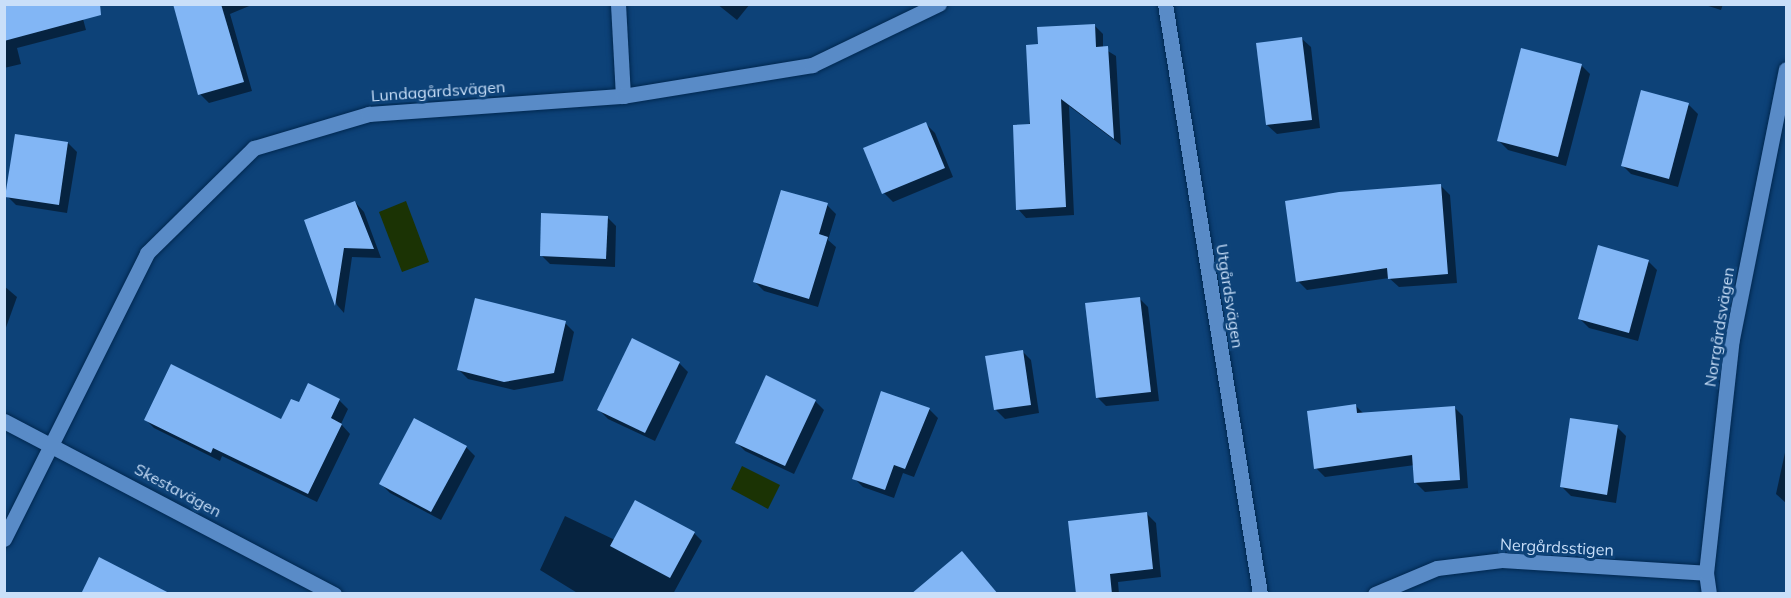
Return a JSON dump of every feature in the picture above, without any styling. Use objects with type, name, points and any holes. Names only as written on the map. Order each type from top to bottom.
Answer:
[{"type":"street","points":[[618,4],[623,96]]},
{"type":"street","name":"Lundagårdsvägen","points":[[4,539],[54,445],[147,253],[254,148],[369,114],[623,96],[812,65],[939,4]]},
{"type":"street","name":"Utgårdsvägen","points":[[1165,4],[1260,594]]},
{"type":"street","name":"Norrgårdsvägen","points":[[1710,594],[1706,573],[1732,339],[1786,69]]},
{"type":"street","name":"Skestavägen","points":[[4,421],[54,445],[334,594]]},
{"type":"street","name":"Nergårdsstigen","points":[[1375,594],[1437,568],[1502,560],[1706,573]]},
{"type":"shaded area","points":[[406,201],[429,262],[402,272],[379,212]]},
{"type":"shaded area","points":[[742,466],[780,485],[768,509],[731,489]]},
{"type":"building","points":[[4,4],[100,4],[101,15],[4,41]]},
{"type":"building","points":[[173,4],[221,4],[244,82],[198,95]]},
{"type":"building","points":[[1095,24],[1096,47],[1108,46],[1114,139],[1061,99],[1066,207],[1016,210],[1013,125],[1030,124],[1026,45],[1038,44],[1037,27]]},
{"type":"building","points":[[1302,37],[1312,120],[1266,125],[1256,43]]},
{"type":"building","points":[[1521,48],[1582,64],[1558,157],[1497,141]]},
{"type":"building","points":[[1641,90],[1689,103],[1669,179],[1621,166]]},
{"type":"building","points":[[926,122],[945,168],[882,194],[863,148]]},
{"type":"building","points":[[15,134],[68,142],[59,205],[5,197]]},
{"type":"building","points":[[1441,184],[1448,274],[1388,279],[1387,268],[1296,282],[1285,201],[1339,192]]},
{"type":"building","points":[[781,190],[828,203],[819,234],[828,237],[809,299],[753,282]]},
{"type":"building","points":[[355,201],[374,249],[344,248],[335,306],[304,220]]},
{"type":"building","points":[[541,213],[608,216],[606,259],[540,256]]},
{"type":"building","points":[[1598,245],[1649,260],[1629,333],[1578,319]]},
{"type":"building","points":[[1140,297],[1151,392],[1096,398],[1085,303]]},
{"type":"building","points":[[475,298],[566,321],[554,373],[504,382],[457,370]]},
{"type":"building","points":[[632,338],[680,362],[645,433],[597,410]]},
{"type":"building","points":[[1023,350],[1031,405],[994,410],[985,356]]},
{"type":"building","points":[[171,364],[281,419],[291,399],[299,402],[308,383],[340,399],[331,418],[342,424],[308,494],[213,448],[211,453],[144,420]]},
{"type":"building","points":[[766,375],[816,400],[785,466],[735,443]]},
{"type":"building","points":[[881,391],[930,408],[905,469],[894,465],[885,490],[852,479]]},
{"type":"building","points":[[1356,404],[1357,413],[1455,406],[1460,480],[1414,483],[1412,455],[1314,469],[1307,411]]},
{"type":"building","points":[[414,418],[467,446],[431,512],[379,484]]},
{"type":"building","points":[[1570,418],[1618,425],[1607,495],[1560,487]]},
{"type":"building","points":[[635,500],[695,532],[670,578],[610,546]]},
{"type":"building","points":[[1147,512],[1153,569],[1110,574],[1112,594],[1076,594],[1068,521]]},
{"type":"building","points":[[962,551],[998,594],[911,594]]},
{"type":"building","points":[[99,557],[171,594],[81,594]]}]
